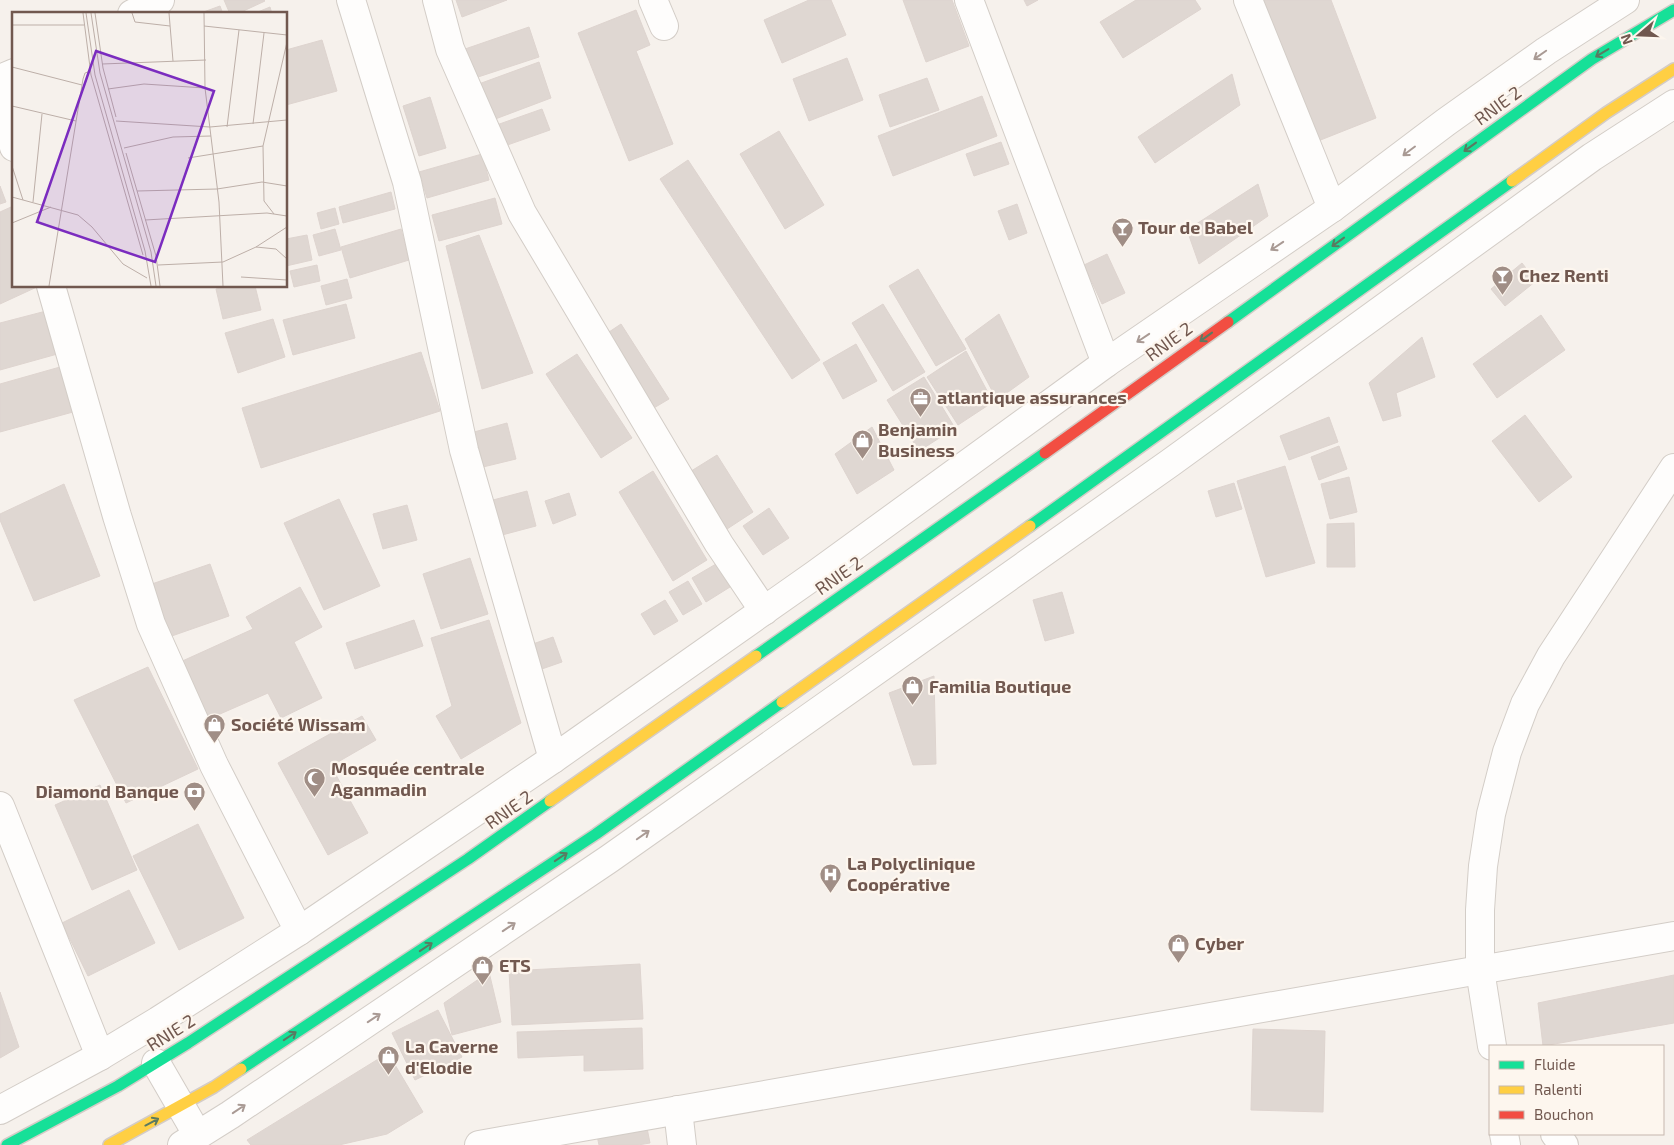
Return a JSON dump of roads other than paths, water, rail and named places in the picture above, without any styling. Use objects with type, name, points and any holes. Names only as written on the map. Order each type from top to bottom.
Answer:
[{"type":"highway","name":"RNIE 2","points":[[7,1145],[156,1063],[373,923],[561,796],[1113,404],[1592,59],[1674,10]]},
{"type":"highway","points":[[109,1145],[214,1087],[596,834],[1606,113],[1674,69]]},
{"type":"street","points":[[136,12],[160,0]]},
{"type":"street","points":[[351,0],[408,182],[464,450],[552,758]]},
{"type":"street","points":[[437,0],[450,49],[522,213],[719,544],[764,611]]},
{"type":"street","points":[[653,0],[664,26]]},
{"type":"street","points":[[968,0],[1106,363]]},
{"type":"street","points":[[1248,0],[1332,208]]},
{"type":"street","points":[[0,1110],[129,1039],[299,931],[764,611],[1106,363],[1332,208],[1446,122],[1538,57],[1625,0]]},
{"type":"street","points":[[0,79],[12,73]]},
{"type":"street","points":[[0,96],[12,140]]},
{"type":"street","points":[[156,1063],[180,1107],[195,1142],[230,1115],[609,859],[1170,463],[1592,157],[1674,104]]},
{"type":"street","points":[[52,288],[116,516],[151,624],[214,764],[299,931]]},
{"type":"street","points":[[1492,1045],[1480,970],[1480,910],[1483,866],[1491,814],[1507,752],[1525,704],[1551,656],[1674,468]]},
{"type":"street","points":[[0,806],[100,1056]]},
{"type":"street","points":[[479,1145],[1674,936]]},
{"type":"street","points":[[678,1110],[682,1145]]},
{"type":"street","points":[[1556,1135],[1564,1145]]},
{"type":"place","name":"Tour de Babel","points":[[1122,247]]},
{"type":"place","name":"Chez Renti","points":[[1503,295]]},
{"type":"place","name":"atlantique assurances","points":[[921,417]]},
{"type":"place","name":"Benjamin Business","points":[[862,459]]},
{"type":"place","name":"Familia Boutique","points":[[913,706]]},
{"type":"place","name":"Société Wissam","points":[[215,744]]},
{"type":"place","name":"Mosquée centrale Aganmadin","points":[[315,798]]},
{"type":"place","name":"Diamond Banque","points":[[195,811]]},
{"type":"place","name":"La Polyclinique Coopérative","points":[[831,893]]},
{"type":"place","name":"Cyber","points":[[1179,963]]},
{"type":"place","name":"ETS","points":[[483,985]]},
{"type":"place","name":"La Caverne d'Elodie","points":[[389,1076]]}]
